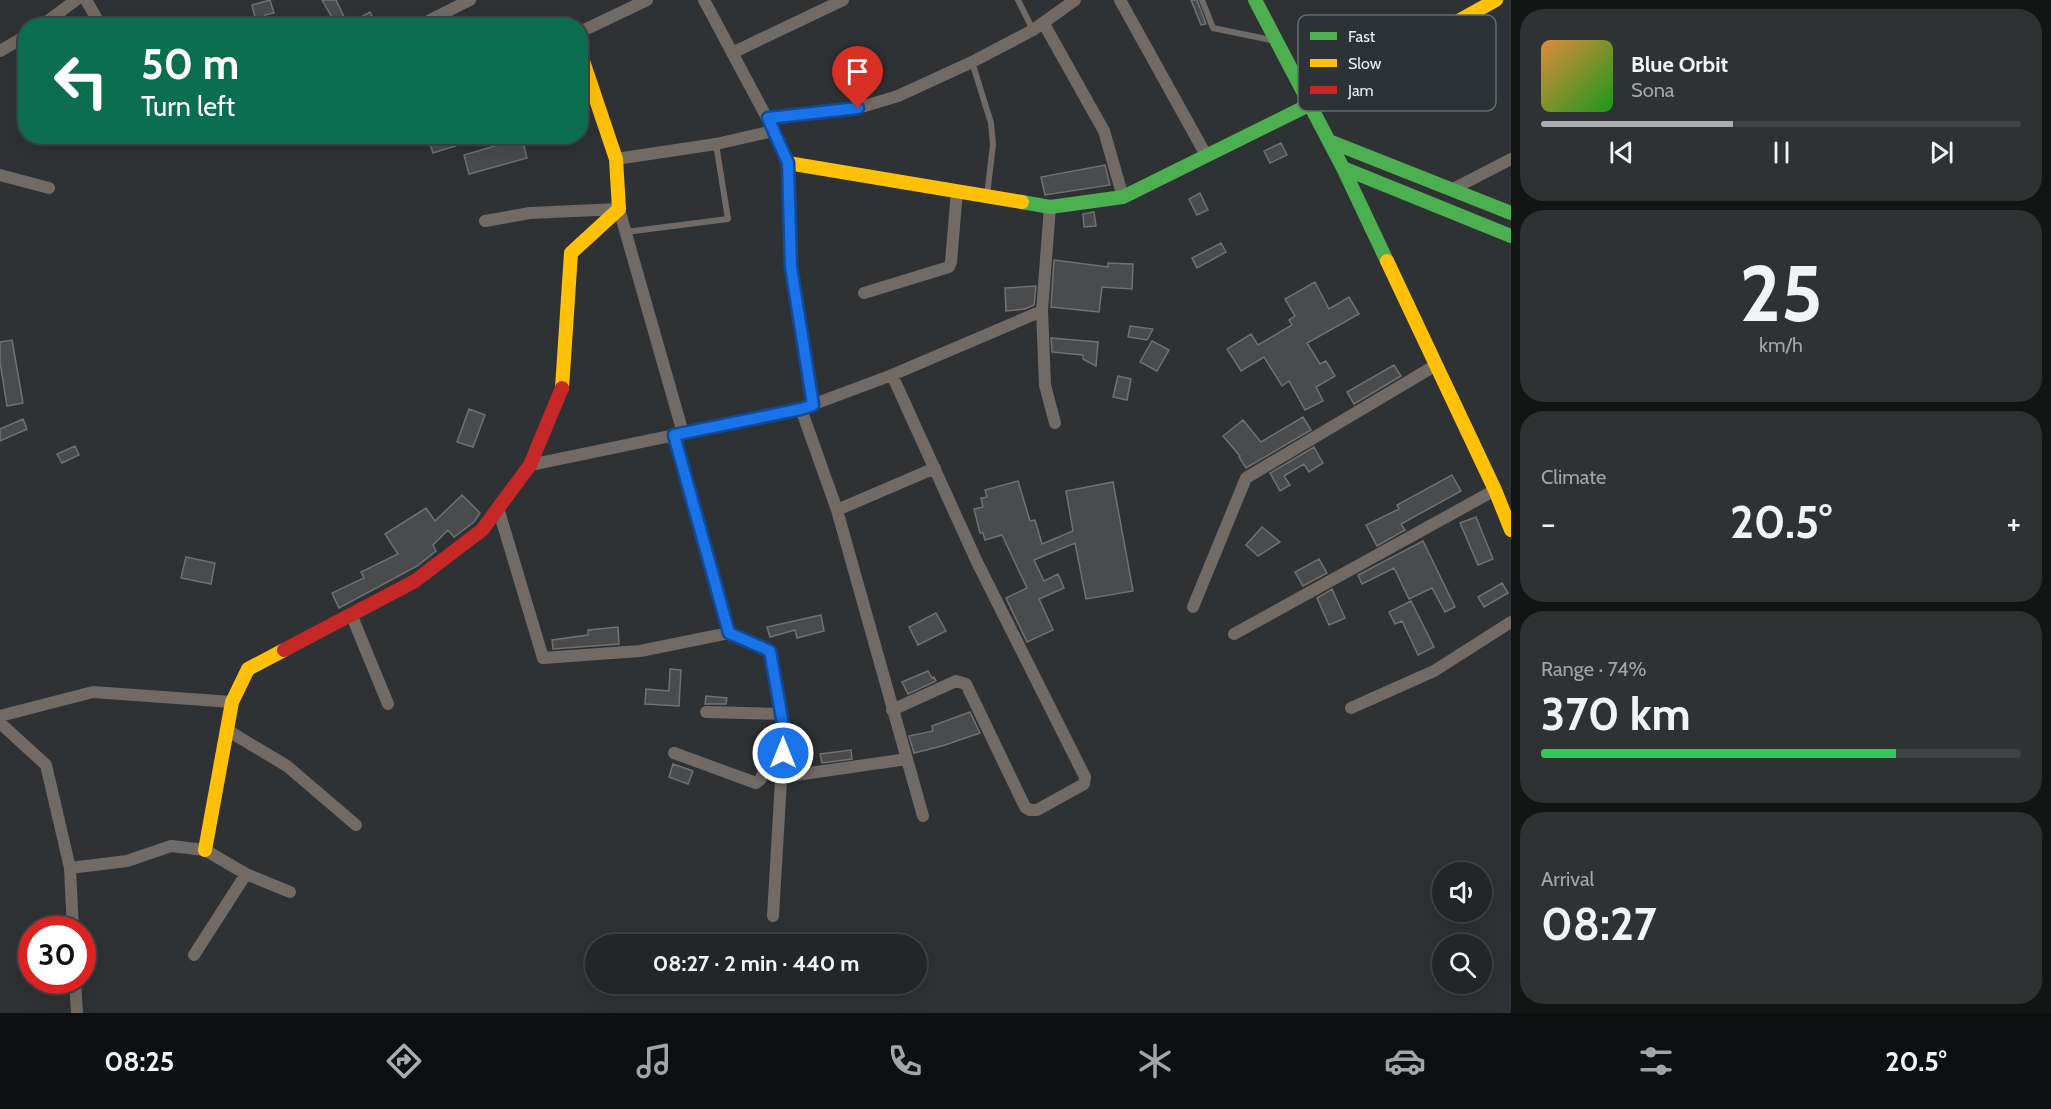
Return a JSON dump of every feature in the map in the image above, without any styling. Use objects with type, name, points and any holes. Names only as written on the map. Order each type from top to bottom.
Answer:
[{"type":"street","points":[[52,18],[76,0]]},
{"type":"street","points":[[86,0],[96,18]]},
{"type":"street","points":[[431,18],[454,3],[470,0]]},
{"type":"street","points":[[588,28],[647,0]]},
{"type":"street","points":[[704,0],[768,118],[788,163],[791,267],[807,407],[923,816]]},
{"type":"street","points":[[732,53],[843,0]]},
{"type":"street","points":[[768,118],[858,108],[898,96],[972,62],[1039,27],[1075,0]]},
{"type":"street","points":[[1120,0],[1206,155]]},
{"type":"street","points":[[1255,0],[1298,80]]},
{"type":"street","points":[[1469,15],[1496,0]]},
{"type":"street","points":[[1039,27],[1104,131],[1123,197]]},
{"type":"street","points":[[0,51],[18,41]]},
{"type":"street","points":[[588,76],[616,159],[619,209],[729,633]]},
{"type":"street","points":[[788,163],[1050,207],[1123,197],[1298,110]]},
{"type":"street","points":[[1314,111],[1495,490],[1511,530]]},
{"type":"street","points":[[616,159],[716,144],[773,131]]},
{"type":"street","points":[[1329,141],[1511,213]]},
{"type":"street","points":[[1453,189],[1511,159]]},
{"type":"street","points":[[1342,168],[1511,236]]},
{"type":"street","points":[[0,175],[49,188]]},
{"type":"street","points":[[864,293],[949,267],[957,191]]},
{"type":"street","points":[[1050,207],[1042,311],[1045,385],[1055,423]]},
{"type":"street","points":[[485,221],[530,213],[619,209]]},
{"type":"street","points":[[205,850],[232,702],[248,669],[415,581],[482,530],[530,465],[562,390],[572,253],[619,209]]},
{"type":"street","points":[[530,465],[807,407],[892,375],[1042,311]]},
{"type":"street","points":[[1193,607],[1246,478],[1436,366]]},
{"type":"street","points":[[892,375],[977,562],[1085,777],[1084,784],[1037,810],[1025,807],[966,684],[962,682],[956,681],[892,710]]},
{"type":"street","points":[[837,510],[934,468]]},
{"type":"street","points":[[1234,633],[1495,490]]},
{"type":"street","points":[[498,508],[543,658],[640,651],[729,633],[770,651],[784,730],[773,916]]},
{"type":"street","points":[[351,614],[388,704]]},
{"type":"street","points":[[1351,708],[1434,671],[1511,622]]},
{"type":"street","points":[[0,716],[93,692],[232,702]]},
{"type":"street","points":[[706,712],[781,714]]},
{"type":"street","points":[[0,723],[46,765],[70,868],[72,916]]},
{"type":"street","points":[[227,729],[287,766],[356,825]]},
{"type":"street","points":[[674,753],[756,783],[760,780],[784,730]]},
{"type":"street","points":[[782,777],[907,759]]},
{"type":"street","points":[[70,868],[126,861],[171,846],[205,850],[246,874],[290,892]]},
{"type":"street","points":[[194,955],[246,874]]},
{"type":"street","points":[[76,994],[77,1013]]},
{"type":"lane","points":[[1018,0],[1039,27]]},
{"type":"lane","points":[[1202,0],[1213,28],[1277,41]]},
{"type":"lane","points":[[972,62],[991,123],[993,145],[987,196]]},
{"type":"lane","points":[[626,232],[728,219],[716,144]]},
{"type":"building","points":[[270,0],[274,13],[265,15],[266,18],[255,18],[252,5]]},
{"type":"building","points":[[322,0],[336,0],[345,18],[332,18]]},
{"type":"building","points":[[1191,0],[1197,0],[1206,24],[1201,25]]},
{"type":"building","points":[[370,12],[373,18],[359,18]]},
{"type":"building","points":[[1281,143],[1287,155],[1270,163],[1264,151]]},
{"type":"building","points":[[430,144],[461,144],[433,153]]},
{"type":"building","points":[[502,144],[524,144],[527,158],[469,174],[464,155]]},
{"type":"building","points":[[1105,165],[1110,185],[1045,195],[1041,177]]},
{"type":"building","points":[[1200,193],[1208,210],[1197,215],[1189,199]]},
{"type":"building","points":[[1094,212],[1096,226],[1084,227],[1083,214]]},
{"type":"building","points":[[1221,243],[1226,252],[1197,268],[1192,258]]},
{"type":"building","points":[[1054,260],[1108,267],[1108,263],[1133,264],[1132,289],[1102,287],[1099,312],[1051,307]]},
{"type":"building","points":[[1315,282],[1329,309],[1349,297],[1359,314],[1307,343],[1320,364],[1326,361],[1335,376],[1316,387],[1323,401],[1305,410],[1289,381],[1282,386],[1264,357],[1241,371],[1227,349],[1251,334],[1258,345],[1292,325],[1289,320],[1295,316],[1285,299]]},
{"type":"building","points":[[1036,286],[1034,305],[1025,309],[1006,311],[1005,288]]},
{"type":"building","points":[[1130,326],[1153,329],[1147,340],[1128,337]]},
{"type":"building","points":[[1051,338],[1098,342],[1096,366],[1083,359],[1083,355],[1052,352]]},
{"type":"building","points":[[12,340],[23,403],[7,406],[0,362],[0,342]]},
{"type":"building","points":[[1152,341],[1169,350],[1157,371],[1140,362]]},
{"type":"building","points":[[1394,365],[1401,376],[1354,404],[1347,392]]},
{"type":"building","points":[[1118,376],[1131,379],[1127,400],[1113,397]]},
{"type":"building","points":[[469,409],[485,415],[473,447],[457,442]]},
{"type":"building","points":[[1303,417],[1311,430],[1246,468],[1240,456],[1223,436],[1243,420],[1261,442]]},
{"type":"building","points":[[23,419],[27,429],[0,441],[0,429]]},
{"type":"building","points":[[75,446],[79,455],[62,463],[57,454]]},
{"type":"building","points":[[1314,447],[1323,463],[1309,472],[1304,464],[1284,476],[1290,485],[1280,491],[1270,473]]},
{"type":"building","points":[[1452,475],[1461,491],[1401,524],[1405,530],[1377,546],[1366,525],[1399,509],[1397,505]]},
{"type":"building","points":[[1018,481],[1030,521],[1035,520],[1042,544],[1073,531],[1066,491],[1113,482],[1133,591],[1086,599],[1075,543],[1034,560],[1044,581],[1058,574],[1064,588],[1039,599],[1053,630],[1027,642],[1006,598],[1027,588],[1002,535],[985,540],[983,533],[980,533],[974,509],[983,507],[981,498],[987,497],[985,490]]},
{"type":"building","points":[[462,495],[480,513],[474,522],[454,537],[448,530],[433,545],[436,551],[417,566],[339,608],[332,593],[364,578],[361,572],[398,554],[385,534],[426,508],[435,521]]},
{"type":"building","points":[[1476,517],[1493,559],[1478,565],[1460,523]]},
{"type":"building","points":[[1262,527],[1280,542],[1258,556],[1246,545]]},
{"type":"building","points":[[1423,541],[1455,607],[1445,612],[1432,588],[1409,599],[1394,568],[1362,584],[1358,575]]},
{"type":"building","points":[[186,557],[215,563],[211,584],[181,578]]},
{"type":"building","points":[[1319,559],[1327,573],[1303,586],[1295,572]]},
{"type":"building","points":[[1502,583],[1508,593],[1484,607],[1478,597]]},
{"type":"building","points":[[1332,589],[1345,618],[1329,625],[1317,598]]},
{"type":"building","points":[[1411,601],[1434,647],[1418,655],[1402,621],[1395,624],[1389,612]]},
{"type":"building","points":[[936,613],[946,631],[918,645],[909,627]]},
{"type":"building","points":[[821,615],[824,631],[797,638],[795,630],[770,637],[767,627]]},
{"type":"building","points":[[618,627],[619,644],[553,649],[552,640],[588,635],[588,630]]},
{"type":"building","points":[[670,669],[681,670],[679,706],[645,704],[646,689],[669,691]]},
{"type":"building","points":[[928,671],[936,681],[908,694],[902,682]]},
{"type":"building","points":[[706,696],[727,698],[726,704],[705,704]]},
{"type":"building","points":[[970,712],[980,733],[914,753],[909,736],[933,731],[932,726]]},
{"type":"building","points":[[851,750],[852,759],[822,763],[820,754]]},
{"type":"building","points":[[673,764],[693,771],[688,784],[669,777]]},
{"type":"traffic: fast","points":[[1255,0],[1298,82]]},
{"type":"traffic: fast","points":[[1022,202],[1050,207],[1123,197],[1298,110]]},
{"type":"traffic: fast","points":[[1313,111],[1387,261]]},
{"type":"traffic: fast","points":[[1329,141],[1511,213]]},
{"type":"traffic: fast","points":[[1343,168],[1511,236]]},
{"type":"traffic: slow","points":[[1469,15],[1496,0]]},
{"type":"traffic: slow","points":[[562,388],[571,253],[619,209],[616,159],[588,76]]},
{"type":"traffic: slow","points":[[788,163],[1022,202]]},
{"type":"traffic: slow","points":[[1387,261],[1495,490],[1511,530]]},
{"type":"traffic: slow","points":[[205,850],[232,702],[248,669],[284,650]]},
{"type":"traffic: jam","points":[[284,650],[415,581],[482,530],[530,465],[562,388]]},
{"type":"route","points":[[783,753],[784,730],[770,651],[729,633],[674,435],[813,405],[791,267],[788,163],[768,118],[858,108]]}]
